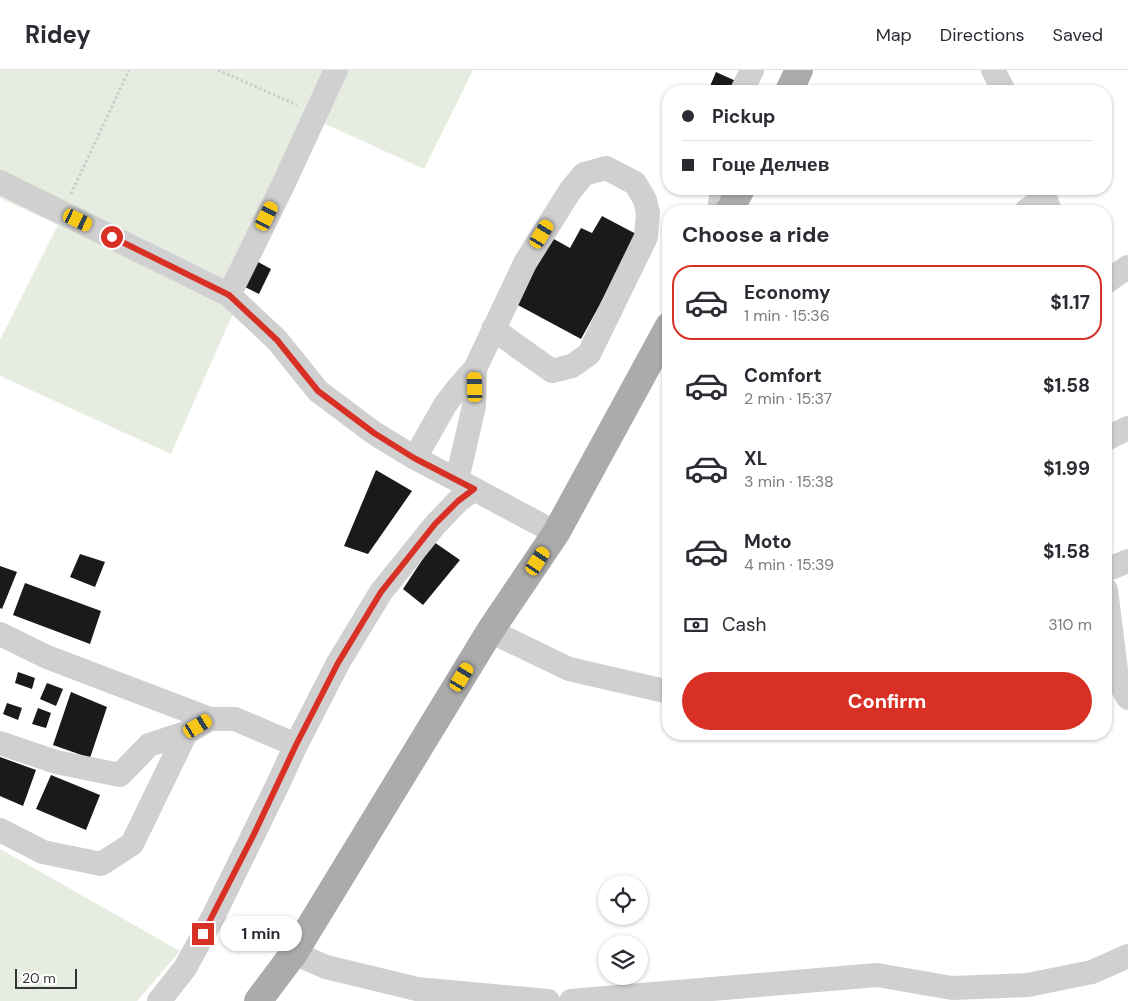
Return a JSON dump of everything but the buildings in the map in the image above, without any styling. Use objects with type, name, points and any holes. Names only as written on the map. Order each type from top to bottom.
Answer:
[{"type":"main road","points":[[792,85],[799,70]]},
{"type":"main road","points":[[258,1001],[294,953],[490,631],[556,533],[662,339]]},
{"type":"street","points":[[229,295],[283,185],[336,70]]},
{"type":"street","points":[[745,85],[752,70]]},
{"type":"street","points":[[993,70],[1001,85]]},
{"type":"street","points":[[414,458],[445,405],[475,369],[493,329],[525,263],[570,191],[584,174],[606,168],[635,183],[645,200],[648,213],[646,237],[590,354],[572,366],[552,371],[493,329]]},
{"type":"street","points":[[0,182],[229,295],[277,340],[318,391],[374,433],[414,458],[556,533]]},
{"type":"street","points":[[1112,278],[1128,267]]},
{"type":"street","points":[[158,1001],[185,968],[212,918],[338,663],[381,592],[435,524],[458,501],[466,484],[474,406],[475,369]]},
{"type":"street","points":[[1112,436],[1128,428]]},
{"type":"street","points":[[1112,568],[1128,561]]},
{"type":"street","points":[[490,631],[569,669],[662,690]]},
{"type":"street","points":[[0,634],[47,657],[210,719],[235,719],[296,745]]},
{"type":"street","points":[[1112,634],[1118,678],[1128,698]]},
{"type":"street","points":[[0,743],[56,762],[120,775],[149,745],[186,733],[210,719]]},
{"type":"street","points":[[0,830],[43,852],[101,864],[132,844],[186,733]]},
{"type":"street","points":[[294,953],[326,967],[416,989],[548,1001]]},
{"type":"street","points":[[571,1001],[877,974],[952,988],[1028,985],[1092,972],[1128,956]]},
{"type":"path","points":[[62,212],[130,70]]},
{"type":"path","points":[[218,70],[316,113]]},
{"type":"shaded area","points":[[0,70],[473,70],[424,169],[323,123],[226,329],[171,454],[0,376],[0,340],[58,225],[0,198]]},
{"type":"shaded area","points":[[0,849],[180,951],[137,1001],[0,1001]]},
{"type":"route","points":[[112,237],[229,295],[277,340],[318,391],[374,433],[414,458],[474,489],[458,501],[435,524],[381,592],[338,663],[203,934]]}]
